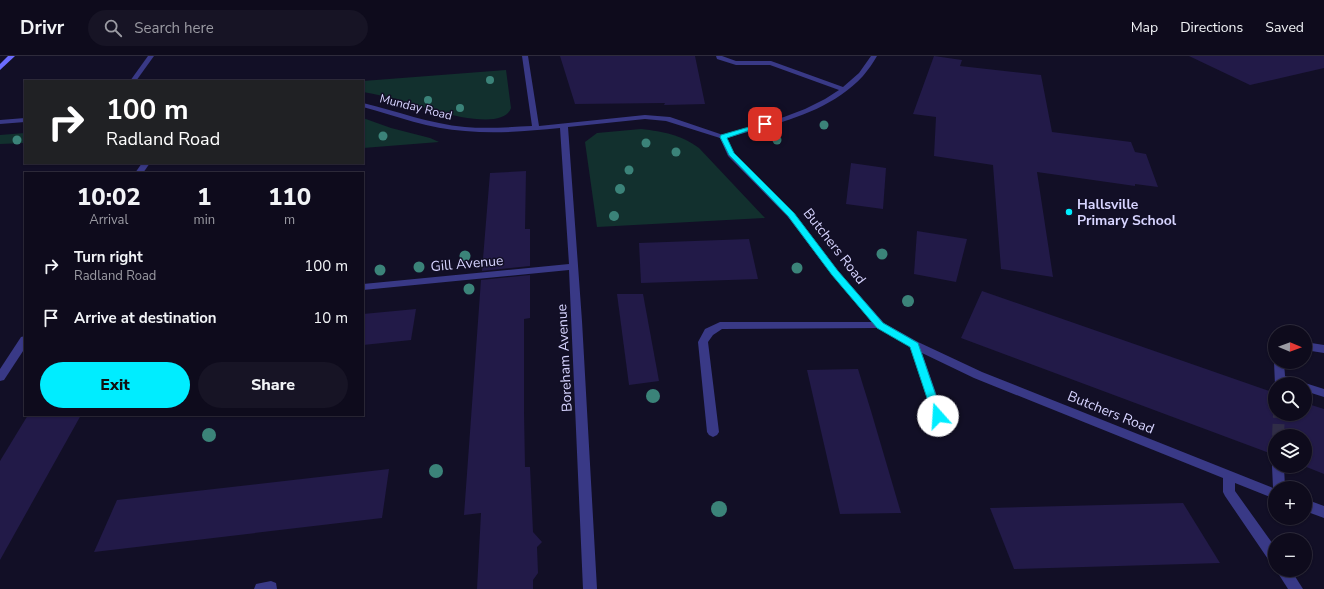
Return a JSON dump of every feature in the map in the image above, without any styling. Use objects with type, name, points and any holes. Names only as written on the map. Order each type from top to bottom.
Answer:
[{"type":"street","points":[[0,68],[12,56]]},
{"type":"street","points":[[134,80],[151,56]]},
{"type":"street","points":[[526,56],[536,128],[645,117],[667,119],[723,137],[807,111],[844,90],[862,75],[874,56]]},
{"type":"street","points":[[719,56],[719,58],[727,62],[736,63],[770,60],[844,90]]},
{"type":"street","name":"Munday Road","points":[[364,105],[432,124],[464,129],[491,130],[536,128]]},
{"type":"street","points":[[0,122],[24,120]]},
{"type":"street","name":"Boreham Avenue","points":[[564,126],[590,589]]},
{"type":"street","name":"Butchers Road","points":[[723,137],[731,154],[791,214],[835,273],[880,325],[914,345],[978,375],[1268,491]]},
{"type":"street","name":"Gill Avenue","points":[[364,287],[573,267]]},
{"type":"street","points":[[713,432],[703,342],[709,332],[720,326],[880,325]]},
{"type":"street","points":[[3,373],[24,342]]},
{"type":"street","points":[[914,345],[938,416]]},
{"type":"street","points":[[1312,347],[1324,349]]},
{"type":"street","points":[[1312,389],[1324,393]]},
{"type":"street","points":[[1229,476],[1229,492],[1268,548]]},
{"type":"street","points":[[1312,508],[1324,512]]},
{"type":"street","points":[[1288,577],[1296,589]]},
{"type":"green space","points":[[506,70],[511,108],[504,116],[492,119],[476,119],[458,116],[392,98],[364,92],[364,81]]},
{"type":"green space","points":[[364,118],[391,128],[430,138],[439,142],[364,148]]},
{"type":"green space","points":[[641,129],[672,134],[692,143],[699,148],[765,218],[597,227],[585,142],[597,133]]},
{"type":"green space","points":[[24,133],[24,143],[0,144],[0,135]]},
{"type":"building","points":[[560,56],[695,56],[705,104],[575,104]]},
{"type":"building","points":[[934,56],[962,60],[960,66],[1041,75],[1052,132],[1131,142],[1135,152],[1146,154],[1158,187],[1135,184],[1135,186],[1037,172],[1053,277],[1001,269],[993,165],[934,156],[936,117],[913,114]]},
{"type":"building","points":[[1189,56],[1324,56],[1324,68],[1250,85]]},
{"type":"building","points":[[851,163],[886,168],[883,209],[846,204]]},
{"type":"building","points":[[526,171],[525,229],[530,229],[530,266],[482,271],[490,173]]},
{"type":"building","points":[[917,231],[967,239],[956,282],[914,274]]},
{"type":"building","points":[[749,239],[758,279],[641,283],[639,243]]},
{"type":"building","points":[[530,275],[530,318],[524,319],[525,467],[530,467],[533,532],[542,542],[537,547],[538,573],[533,580],[533,589],[477,589],[481,513],[464,515],[481,280]]},
{"type":"building","points":[[982,291],[1268,391],[1268,421],[1312,421],[1312,405],[1324,409],[1324,474],[1312,469],[1312,429],[1268,429],[1268,452],[961,338]]},
{"type":"building","points":[[617,294],[643,294],[659,381],[629,385]]},
{"type":"building","points":[[416,309],[411,340],[364,345],[364,314]]},
{"type":"building","points":[[858,369],[901,513],[840,514],[807,370]]},
{"type":"building","points":[[27,416],[80,416],[0,560],[0,461]]},
{"type":"building","points":[[389,469],[382,518],[94,552],[117,500]]},
{"type":"building","points":[[1183,503],[1220,563],[1014,569],[990,508]]},
{"type":"tunnel","points":[[1278,429],[1279,421]]},
{"type":"place","name":"Hallsville Primary School","points":[[1069,212]]},
{"type":"route","points":[[765,124],[723,137],[731,154],[791,214],[835,273],[880,325],[914,345],[938,416]]}]
